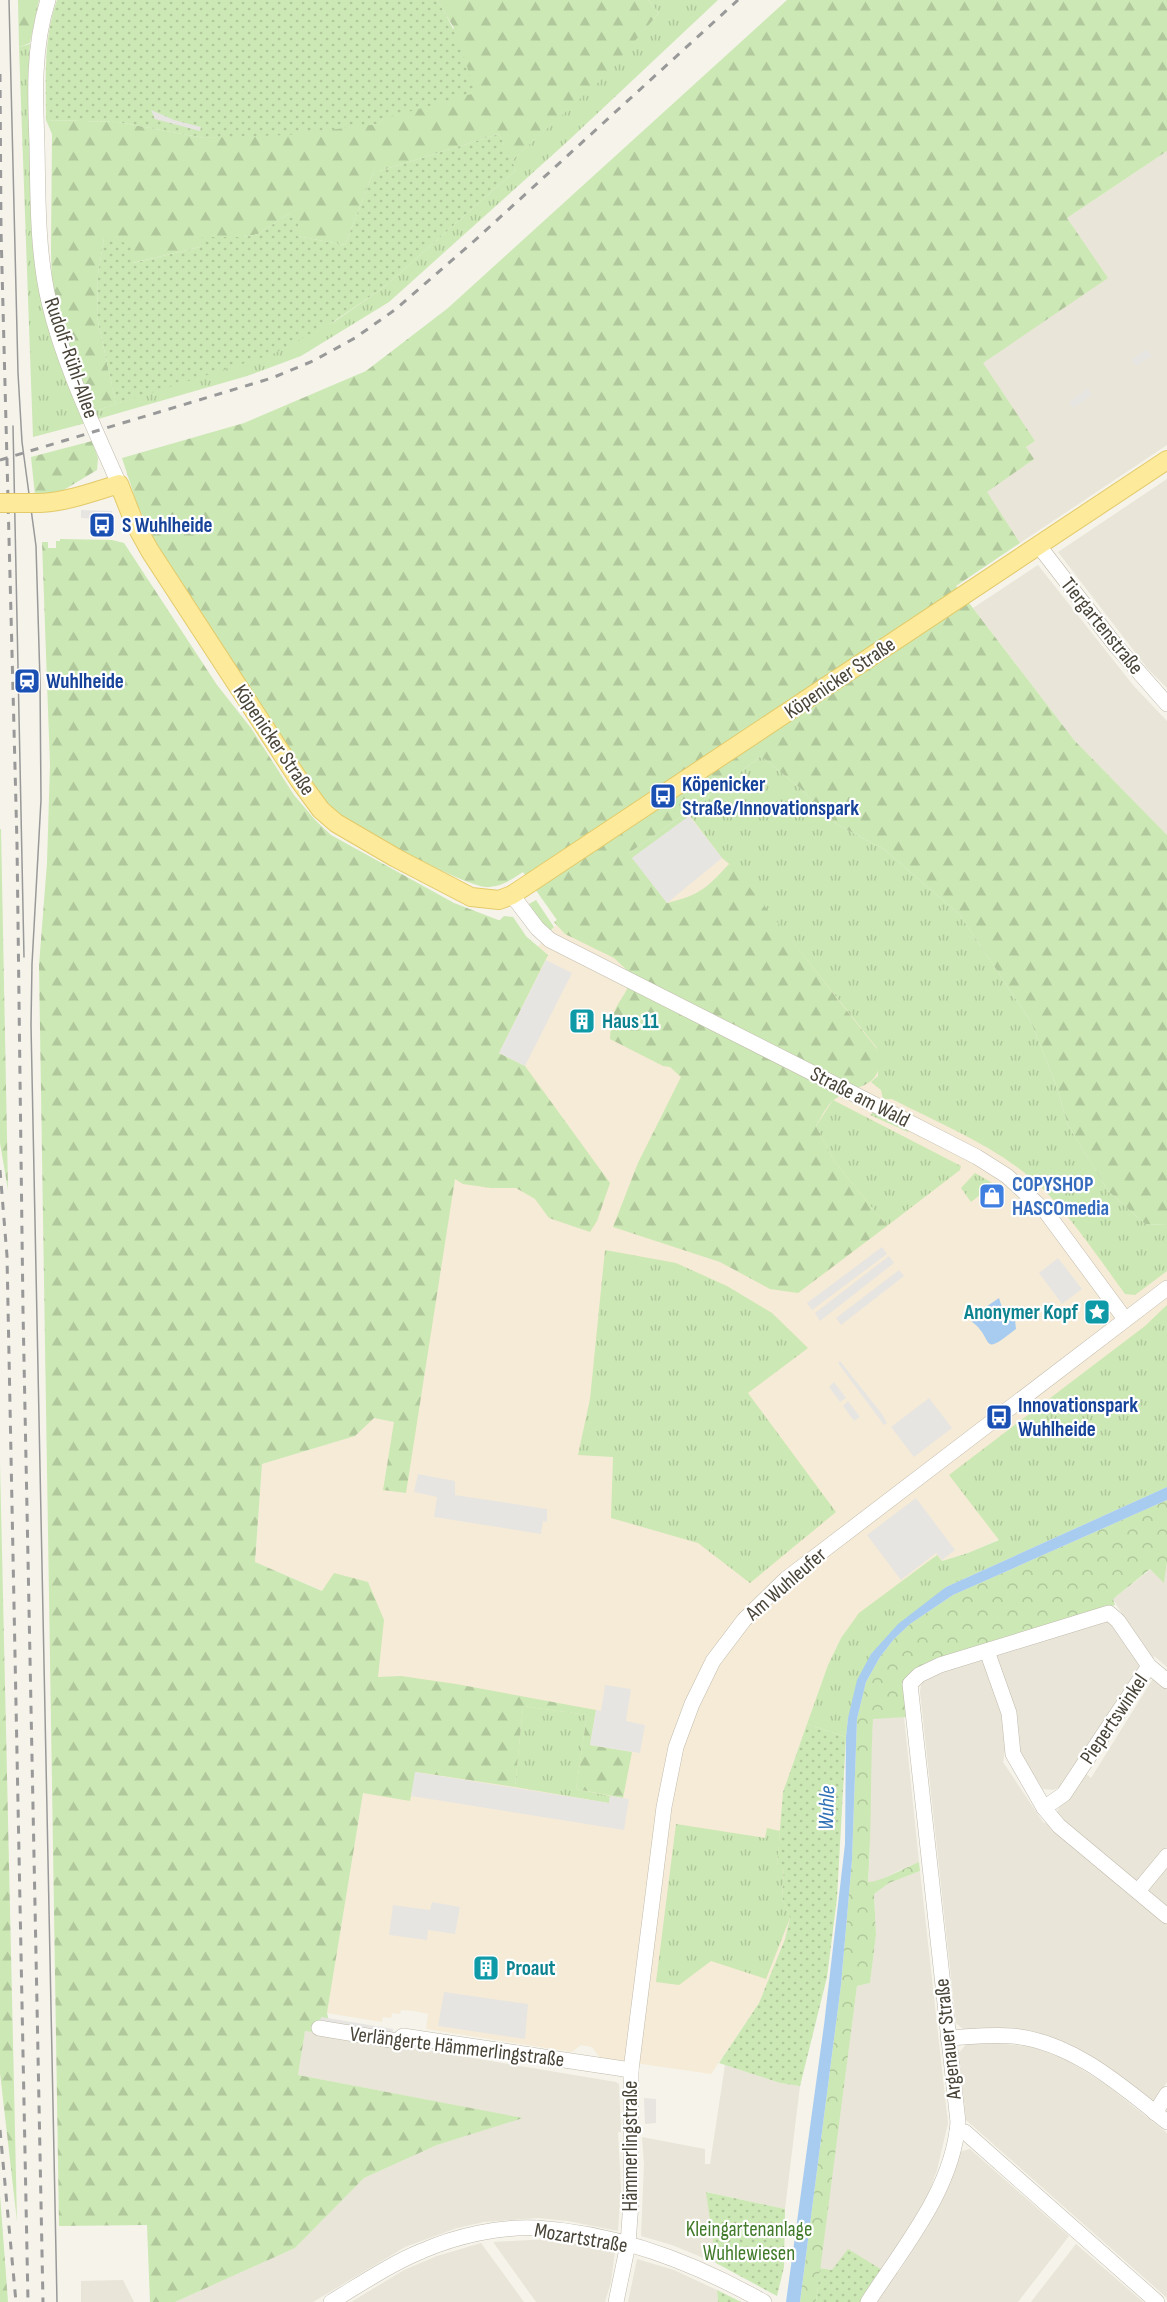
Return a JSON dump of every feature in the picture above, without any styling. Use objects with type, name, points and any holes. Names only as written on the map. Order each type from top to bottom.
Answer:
[{"type":"main road","name":"Köpenicker Straße","points":[[119,484],[134,522],[150,551],[299,780],[321,810],[351,833],[471,897],[499,900],[512,895],[1167,460]]},
{"type":"main road","points":[[0,503],[60,502],[119,484]]},
{"type":"street","name":"Rudolf-Rühl-Allee","points":[[48,0],[38,42],[35,79],[39,224],[43,270],[49,302],[61,343],[119,484]]},
{"type":"street","name":"Tiergartenstraße","points":[[1039,546],[1122,653],[1167,704]]},
{"type":"street","name":"Straße am Wald","points":[[512,895],[546,937],[977,1157],[1007,1176],[1046,1212],[1125,1319]]},
{"type":"street","name":"Am Wuhleufer","points":[[631,2066],[664,1807],[676,1747],[692,1704],[713,1661],[744,1620],[786,1579],[1167,1288]]},
{"type":"street","name":"Piepertswinkel","points":[[910,1684],[929,1669],[1109,1613],[1118,1621],[1149,1666],[1064,1794],[1044,1808]]},
{"type":"street","points":[[987,1651],[1009,1713],[1013,1754],[1044,1808],[1059,1826],[1167,1916]]},
{"type":"street","points":[[1149,1666],[1167,1681]]},
{"type":"street","name":"Argenauer Straße","points":[[868,2302],[931,2203],[944,2177],[958,2122],[910,1684]]},
{"type":"street","points":[[1138,1892],[1167,1856]]},
{"type":"street","name":"Verlängerte Hämmerlingstraße","points":[[319,2028],[397,2041],[403,2036],[631,2066]]},
{"type":"street","points":[[948,2038],[1014,2036],[1036,2040],[1062,2050],[1093,2067],[1161,2117],[1167,2094]]},
{"type":"street","name":"Hämmerlingstraße","points":[[616,2302],[628,2244],[631,2202],[631,2066]]},
{"type":"street","points":[[957,2132],[965,2132],[1157,2302]]},
{"type":"street","name":"Mozartstraße","points":[[335,2301],[388,2267],[423,2250],[483,2233],[536,2228],[567,2231],[628,2244],[690,2265],[764,2302]]},
{"type":"shaded area","points":[[151,110],[174,120],[201,127],[200,131],[155,119]]},
{"type":"shaded area","points":[[1167,151],[1167,445],[1020,543],[986,492],[1034,459],[1026,447],[1035,441],[982,363],[1107,278],[1067,218]]},
{"type":"shaded area","points":[[1147,349],[1152,356],[1136,366],[1131,360]]},
{"type":"shaded area","points":[[1088,388],[1092,395],[1073,408],[1069,402]]},
{"type":"shaded area","points":[[1167,479],[1167,688],[1148,669],[1058,552]]},
{"type":"shaded area","points":[[81,510],[112,511],[112,520],[81,518]]},
{"type":"shaded area","points":[[1038,565],[1133,685],[1167,721],[1167,835],[1074,740],[973,608]]},
{"type":"shaded area","points":[[692,809],[1128,1238],[1167,1225],[1167,1465],[968,1553],[941,1561],[936,1555],[841,1638],[828,1665],[783,1792],[778,1866],[784,1866],[790,1918],[785,1939],[759,2003],[711,2074],[600,2058],[592,2047],[581,2045],[572,2052],[426,2029],[428,2014],[414,2011],[401,2010],[400,2014],[392,2013],[391,2018],[383,2017],[382,2022],[327,2013],[363,1792],[323,1591],[255,1562],[262,1464],[355,1436],[373,1418],[395,1422],[383,1489],[475,1050],[536,949],[556,925],[554,922],[557,920],[549,909]]},
{"type":"shaded area","points":[[689,816],[722,858],[667,903],[632,858]]},
{"type":"shaded area","points":[[546,960],[572,973],[525,1066],[499,1053]]},
{"type":"shaded area","points":[[882,1247],[887,1254],[812,1310],[807,1303]]},
{"type":"shaded area","points":[[889,1256],[894,1263],[820,1321],[815,1313]]},
{"type":"shaded area","points":[[1058,1258],[1082,1289],[1062,1304],[1039,1273]]},
{"type":"shaded area","points":[[899,1270],[904,1276],[841,1325],[836,1318]]},
{"type":"shaded area","points":[[840,1361],[887,1423],[884,1425],[838,1363]]},
{"type":"shaded area","points":[[834,1382],[846,1398],[840,1402],[829,1387]]},
{"type":"shaded area","points":[[929,1398],[952,1428],[914,1457],[891,1427]]},
{"type":"shaded area","points":[[848,1401],[860,1417],[854,1421],[843,1406]]},
{"type":"shaded area","points":[[418,1474],[455,1481],[455,1495],[547,1509],[547,1522],[543,1521],[541,1534],[434,1517],[437,1497],[414,1492]]},
{"type":"shaded area","points":[[916,1498],[955,1550],[942,1560],[936,1553],[901,1580],[867,1535]]},
{"type":"shaded area","points":[[1167,1562],[1167,1667],[1154,1656],[1153,1659],[1143,1649],[1113,1599],[1151,1569],[1164,1582]]},
{"type":"shaded area","points":[[1108,1619],[1139,1664],[1139,1668],[1063,1786],[1053,1790],[1043,1789],[1018,1750],[995,1657],[997,1654]]},
{"type":"shaded area","points":[[981,1659],[1002,1711],[1007,1739],[1003,1762],[1043,1822],[1050,1825],[1167,1924],[1167,2082],[1153,2104],[1088,2057],[965,2031],[956,2023],[920,1692],[922,1678]]},
{"type":"shaded area","points":[[1154,1677],[1167,1688],[1167,1847],[1158,1860],[1136,1882],[1061,1822],[1057,1813],[1059,1807],[1085,1773],[1091,1778]]},
{"type":"shaded area","points":[[605,1685],[631,1689],[626,1721],[645,1725],[640,1753],[590,1745],[596,1710],[601,1711]]},
{"type":"shaded area","points":[[904,1717],[919,1862],[875,1883],[868,1883],[873,1718]]},
{"type":"shaded area","points":[[415,1772],[609,1803],[610,1796],[629,1799],[624,1830],[411,1796]]},
{"type":"shaded area","points":[[1167,1861],[1167,1911],[1148,1894],[1147,1885]]},
{"type":"shaded area","points":[[920,1871],[948,2123],[937,2170],[927,2198],[882,2270],[820,2268],[857,1986],[870,1983],[876,1935],[874,1894],[889,1883]]},
{"type":"shaded area","points":[[432,1902],[460,1907],[455,1934],[428,1930],[427,1940],[389,1935],[393,1905],[430,1910]]},
{"type":"shaded area","points":[[444,1992],[528,2004],[525,2039],[438,2026]]},
{"type":"shaded area","points":[[321,2017],[393,2029],[392,2037],[320,2025]]},
{"type":"shaded area","points":[[305,2030],[616,2082],[619,2084],[621,2132],[618,2132],[621,2189],[618,2231],[568,2221],[538,2218],[484,2222],[457,2228],[405,2247],[313,2302],[175,2302],[295,2248],[364,2178],[437,2145],[521,2118],[298,2075]]},
{"type":"shaded area","points":[[997,2043],[1033,2047],[1067,2060],[1105,2084],[1167,2133],[1167,2298],[966,2120],[959,2053],[966,2044]]},
{"type":"shaded area","points":[[725,2065],[780,2083],[800,2086],[785,2209],[707,2192],[716,2263],[672,2245],[641,2236],[644,2164],[642,2137],[705,2149],[705,2164],[710,2164]]},
{"type":"shaded area","points":[[644,2098],[656,2099],[656,2123],[645,2124]]},
{"type":"shaded area","points":[[970,2149],[1069,2236],[1018,2302],[873,2302],[893,2270],[898,2273],[927,2228],[940,2205],[959,2152]]},
{"type":"shaded area","points":[[549,2239],[615,2251],[611,2282],[605,2302],[536,2302],[493,2242]]},
{"type":"shaded area","points":[[481,2243],[524,2302],[351,2302],[404,2270],[437,2256]]},
{"type":"shaded area","points":[[1076,2244],[1143,2302],[1031,2302]]},
{"type":"shaded area","points":[[637,2259],[674,2270],[717,2290],[718,2302],[628,2302]]},
{"type":"shaded area","points":[[123,2280],[134,2302],[81,2302],[81,2281]]},
{"type":"green space","points":[[18,0],[39,0],[30,43],[19,47]]},
{"type":"green space","points":[[57,0],[437,0],[460,45],[475,93],[383,119],[379,124],[287,135],[204,138],[118,122],[46,120],[47,45]]},
{"type":"green space","points":[[437,0],[648,0],[659,13],[604,77],[511,161],[499,134],[373,173],[345,245],[297,236],[290,213],[258,234],[244,237],[203,237],[200,247],[132,263],[104,238],[98,274],[97,317],[116,404],[95,411],[66,340],[52,289],[52,134],[46,120],[118,122],[204,138],[379,124],[454,28]]},
{"type":"green space","points":[[648,0],[718,0],[568,141],[389,302],[301,356],[247,376],[98,419],[95,411],[175,384],[334,322],[384,287],[516,170],[511,161],[603,77],[659,13]]},
{"type":"green space","points":[[787,0],[1167,0],[1167,151],[1067,218],[1108,278],[983,363],[1035,441],[1026,447],[1034,459],[987,492],[1020,543],[956,586],[1074,740],[1167,835],[1167,1225],[1145,1224],[1108,1191],[1068,1125],[1055,1082],[1031,1022],[960,915],[885,850],[838,825],[801,789],[761,756],[692,809],[629,853],[667,903],[702,890],[729,864],[733,866],[877,1049],[879,1062],[874,1078],[869,1083],[832,1101],[816,1126],[834,1161],[887,1226],[798,1293],[770,1289],[720,1262],[613,1227],[638,1163],[681,1077],[670,1067],[663,1066],[610,1039],[614,1014],[628,987],[629,972],[614,958],[565,934],[554,922],[557,920],[523,872],[496,886],[486,887],[475,884],[436,868],[390,844],[341,816],[331,806],[305,774],[158,547],[137,504],[122,458],[244,423],[366,371],[448,308]]},
{"type":"green space","points":[[30,44],[28,84],[29,129],[32,142],[32,191],[86,423],[33,437],[19,47]]},
{"type":"green space","points":[[499,134],[516,170],[384,287],[333,322],[273,354],[116,404],[97,317],[98,274],[104,238],[131,244],[133,263],[200,247],[202,237],[244,237],[258,234],[290,213],[299,215],[297,236],[345,245],[373,173]]},
{"type":"green space","points":[[92,441],[98,458],[97,470],[57,494],[35,495],[31,457]]},
{"type":"green space","name":"Wuhlheide","points":[[60,539],[112,540],[124,543],[217,685],[251,728],[294,795],[331,835],[454,903],[514,926],[548,955],[499,1053],[525,1066],[610,1183],[597,1221],[590,1232],[549,1218],[535,1199],[516,1188],[491,1188],[463,1184],[455,1179],[406,1493],[383,1490],[394,1422],[374,1418],[355,1436],[262,1464],[255,1562],[322,1591],[334,1573],[368,1582],[384,1620],[378,1677],[401,1676],[456,1684],[596,1710],[590,1745],[632,1752],[623,1798],[576,1789],[587,1715],[523,1706],[515,1787],[416,1772],[410,1801],[363,1793],[327,2013],[332,2034],[305,2031],[298,2075],[523,2118],[437,2145],[364,2178],[295,2248],[175,2302],[150,2302],[147,2225],[59,2226],[39,965],[47,863],[50,765],[42,542],[48,542],[48,548],[56,548],[56,541]]},
{"type":"green space","points":[[761,756],[801,789],[838,825],[885,850],[960,915],[1031,1022],[1055,1082],[1068,1125],[1108,1191],[1145,1224],[1167,1225],[1167,1271],[1135,1295],[1125,1294],[1067,1216],[1046,1192],[1012,1163],[973,1140],[892,1099],[883,1099],[881,1090],[871,1082],[878,1076],[877,1048],[690,816],[632,858],[629,853],[692,809]]},
{"type":"green space","points":[[1,829],[8,1190],[0,1143]]},
{"type":"green space","points":[[536,900],[554,927],[550,931],[542,924],[529,904]]},
{"type":"green space","points":[[504,916],[513,917],[526,936],[498,922]]},
{"type":"green space","points":[[833,1100],[961,1166],[960,1170],[887,1226],[834,1161],[816,1126]]},
{"type":"green space","points":[[875,1111],[910,1129],[908,1132],[870,1115]]},
{"type":"green space","points":[[975,1173],[994,1184],[971,1202],[961,1188]]},
{"type":"green space","points":[[605,1250],[676,1263],[727,1286],[772,1313],[808,1348],[748,1393],[836,1512],[750,1583],[698,1543],[611,1518],[613,1457],[578,1455],[590,1399]]},
{"type":"green space","points":[[1167,1305],[1167,1487],[946,1587],[871,1654],[848,1718],[846,1737],[807,1724],[828,1665],[841,1638],[859,1613],[937,1555],[942,1561],[999,1540],[949,1475],[1145,1326]]},
{"type":"green space","points":[[0,1463],[17,2221],[0,2073]]},
{"type":"green space","points":[[1167,1500],[1167,1562],[1164,1583],[1150,1569],[1113,1599],[1115,1605],[920,1669],[907,1717],[873,1719],[868,1882],[886,1877],[919,1862],[920,1871],[889,1883],[874,1894],[876,1935],[870,1983],[857,1986],[816,2302],[800,2302],[841,1985],[852,1860],[857,1719],[866,1682],[880,1657],[894,1639],[910,1624],[953,1595]]},
{"type":"green space","points":[[523,1706],[587,1715],[576,1789],[610,1796],[609,1803],[515,1787]]},
{"type":"green space","points":[[807,1724],[846,1737],[837,1898],[827,1977],[800,2086],[780,2083],[719,2063],[759,2003],[785,1939],[790,1918],[782,1897],[784,1867],[777,1866],[783,1792]]},
{"type":"green space","points":[[676,1824],[765,1838],[767,1828],[780,1831],[777,1866],[784,1866],[782,1897],[790,1918],[766,1979],[711,1961],[679,1985],[656,1982]]},
{"type":"green space","name":"Kleingartenanlage Wuhlewiesen","points":[[706,2192],[785,2209],[784,2267],[777,2296],[716,2263]]},
{"type":"green space","points":[[0,2195],[8,2302],[0,2302]]},
{"type":"green space","name":"Kleingartenanlage Wuhlewiesen","points":[[848,2249],[882,2270],[862,2302],[816,2302],[820,2268],[832,2270]]},
{"type":"green space","name":"Kleingartenanlage Wuhlewiesen","points":[[717,2290],[741,2302],[718,2302]]},
{"type":"water","points":[[999,1298],[1005,1317],[1015,1320],[1016,1329],[992,1344],[971,1321],[971,1317]]},
{"type":"water","points":[[1167,1487],[1167,1500],[953,1595],[910,1624],[894,1639],[880,1657],[866,1682],[857,1719],[852,1860],[841,1985],[800,2302],[786,2302],[824,2025],[845,1844],[846,1737],[857,1680],[871,1654],[898,1624],[946,1587]]},
{"type":"tram line","points":[[9,0],[18,373],[22,442],[36,546],[40,681],[41,800],[31,1025],[57,2302]]},
{"type":"tram line","points":[[13,426],[24,957]]},
{"type":"railway","points":[[0,460],[272,378],[313,361],[355,338],[396,309],[473,242],[738,0]]},
{"type":"railway","points":[[0,74],[1,231],[17,844],[23,1311],[43,2302]]},
{"type":"railway","points":[[0,1170],[7,1256],[28,2302]]},
{"type":"railway","points":[[0,2130],[16,2302]]},
{"type":"place","name":"S Wuhlheide","points":[[102,525]]},
{"type":"place","name":"Wuhlheide","points":[[27,681]]},
{"type":"place","name":"Köpenicker Straße/Innovationspark","points":[[663,796]]},
{"type":"place","name":"Haus 11","points":[[582,1021]]},
{"type":"place","name":"COPYSHOP HASCOmedia","points":[[992,1196]]},
{"type":"place","name":"Anonymer Kopf","points":[[1097,1312]]},
{"type":"place","name":"Innovationspark Wuhlheide","points":[[999,1417]]},
{"type":"place","name":"Proaut","points":[[486,1968]]},
{"type":"water label","name":"Wuhle","points":[[827,1808]]}]
